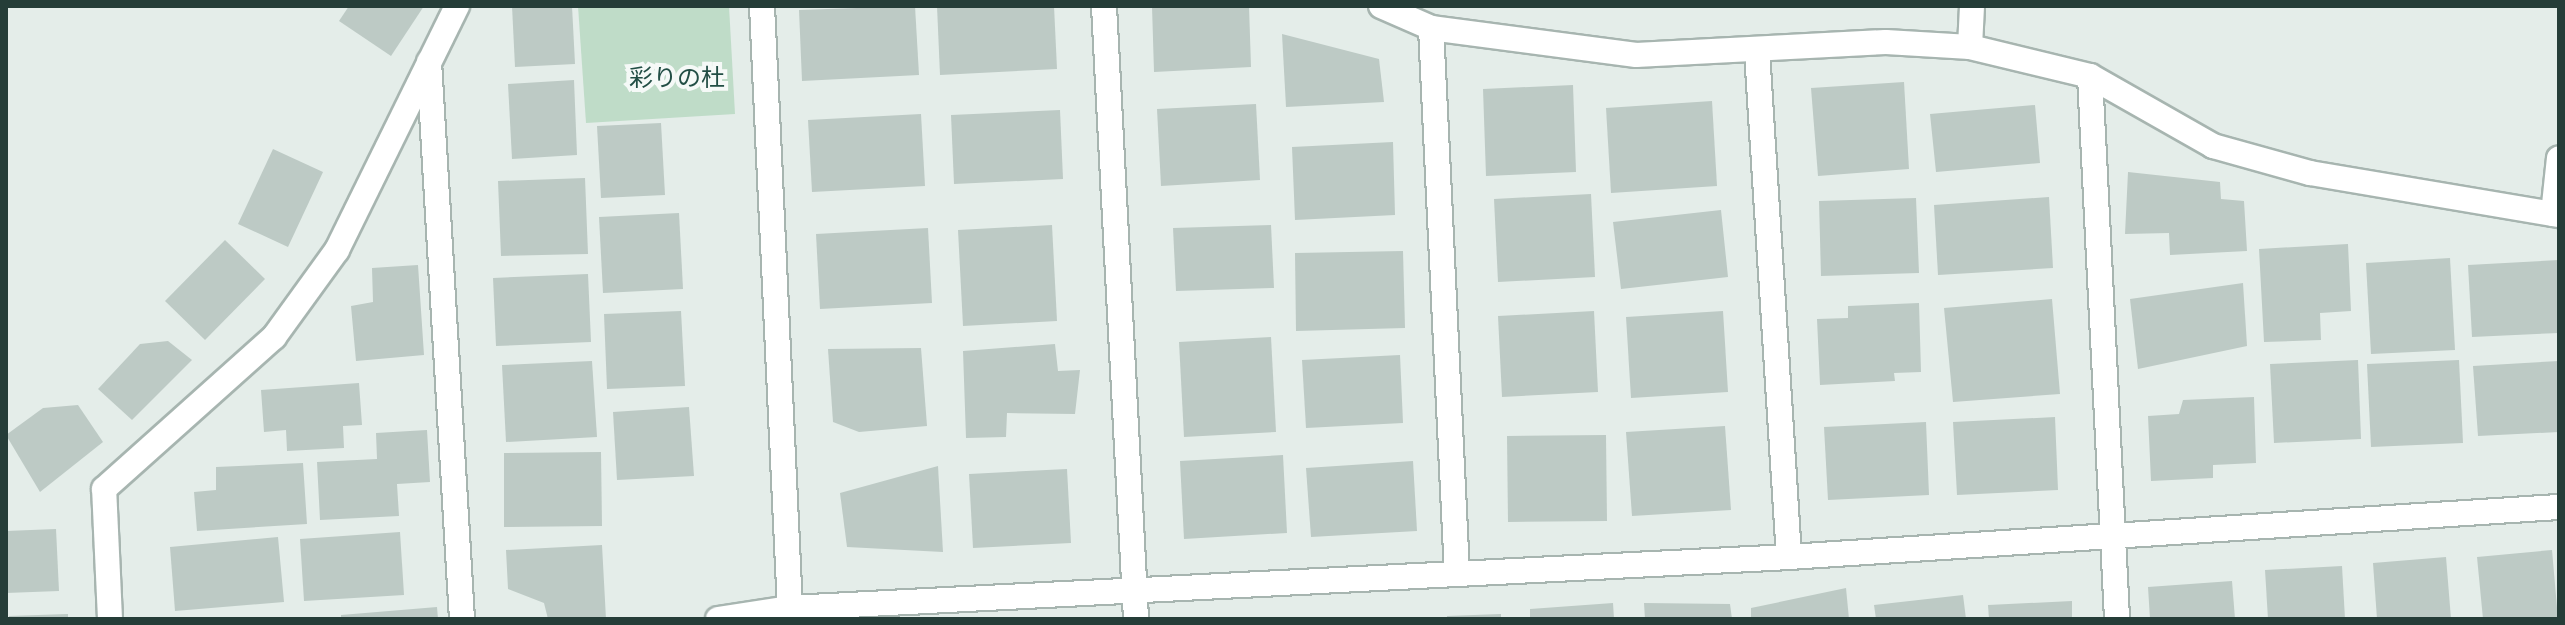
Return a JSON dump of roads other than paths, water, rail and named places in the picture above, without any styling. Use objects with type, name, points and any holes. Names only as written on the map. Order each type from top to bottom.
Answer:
[{"type":"street","points":[[110,619],[104,489],[274,337],[337,250],[457,6]]},
{"type":"street","points":[[762,6],[790,608]]},
{"type":"street","points":[[1104,6],[1136,619]]},
{"type":"street","points":[[1381,6],[1431,28],[1636,55],[1757,52],[1886,42],[1970,47],[2090,76],[2213,146],[2310,173],[2556,214],[2559,158]]},
{"type":"street","points":[[1970,47],[1972,6]]},
{"type":"street","points":[[1431,28],[1457,573]]},
{"type":"street","points":[[1757,52],[1789,557]]},
{"type":"street","points":[[429,61],[462,619]]},
{"type":"street","points":[[2090,76],[2117,619]]},
{"type":"street","points":[[718,619],[790,608],[1789,557],[2559,507]]},
{"type":"district","name":"彩りの杜","points":[[677,81]]}]
